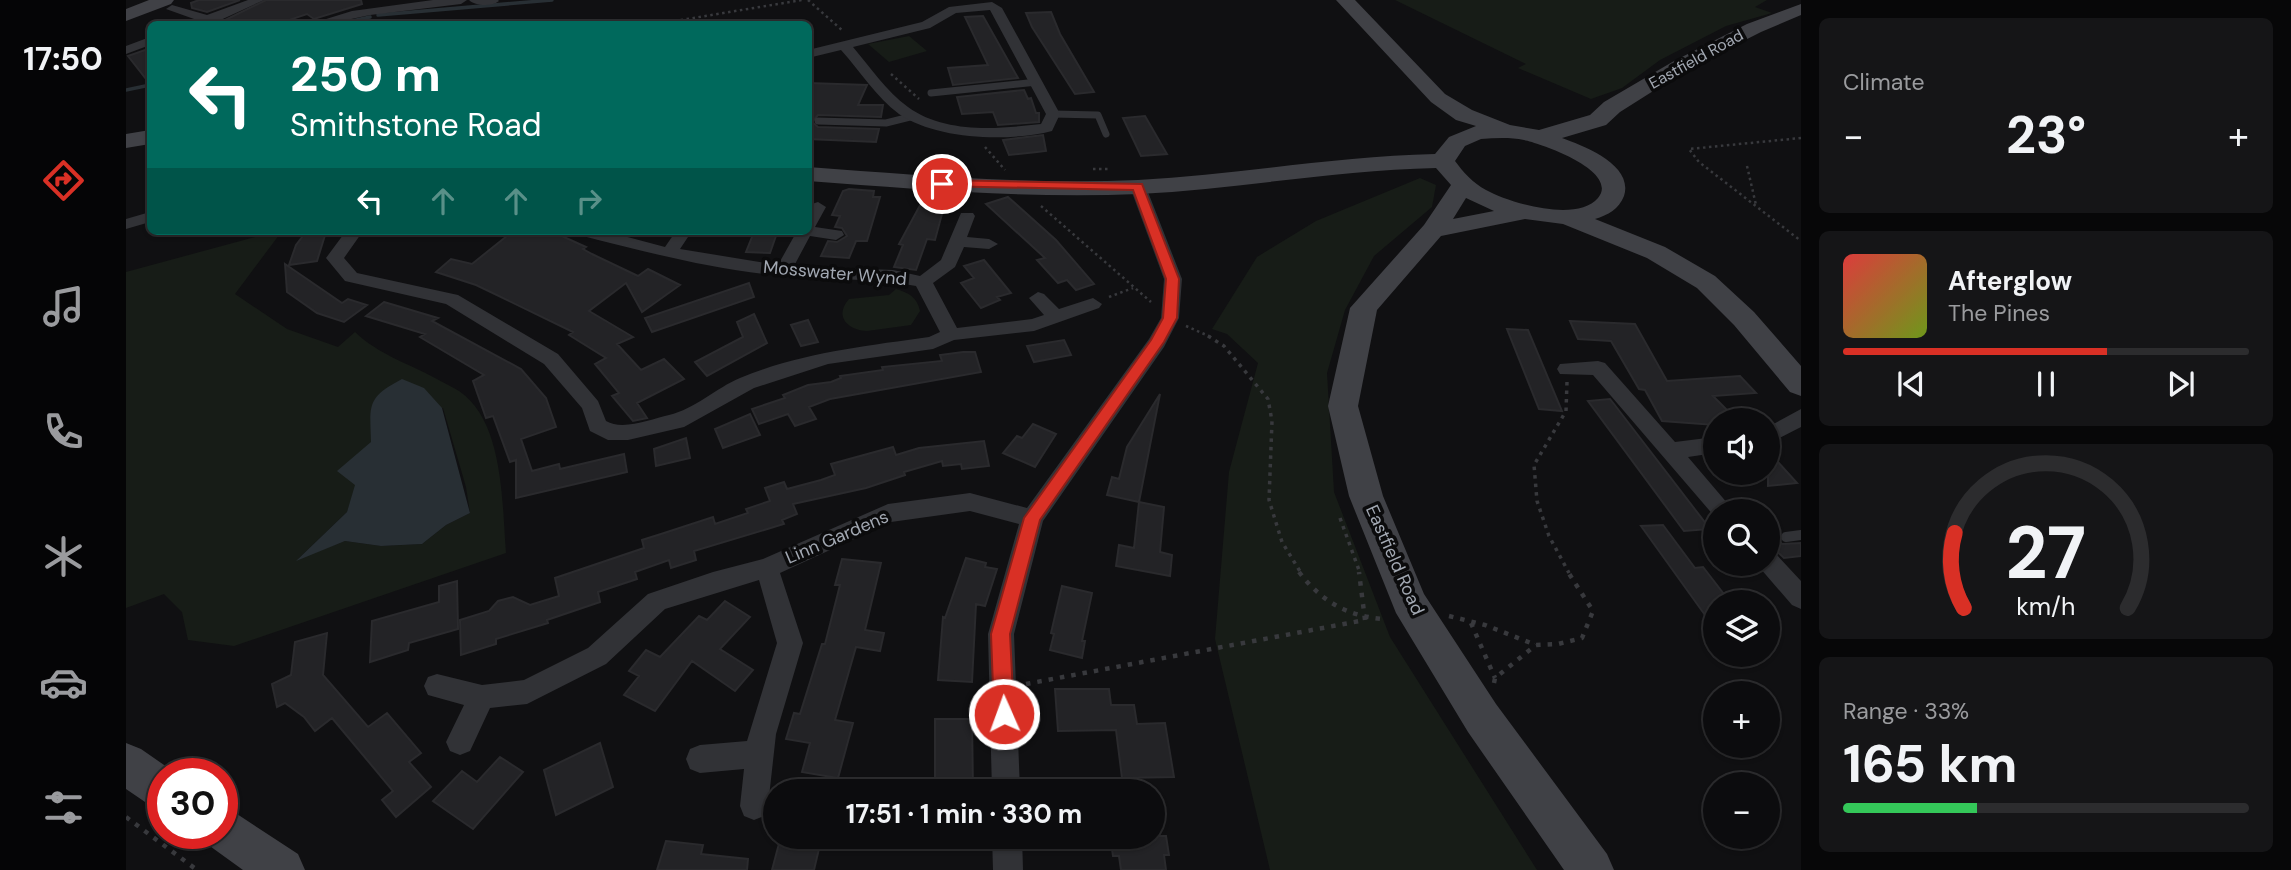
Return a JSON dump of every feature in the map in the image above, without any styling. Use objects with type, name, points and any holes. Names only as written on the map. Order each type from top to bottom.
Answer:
[{"type":"street","points":[[126,15],[168,4],[214,21],[258,0]]},
{"type":"street","points":[[325,21],[387,8],[461,0]]},
{"type":"street","points":[[475,0],[493,1]]},
{"type":"street","points":[[1345,0],[1438,97],[1464,115],[1512,132]]},
{"type":"street","points":[[812,53],[926,25],[953,10],[986,4],[1037,82],[1054,114],[1046,128],[1002,133],[928,125],[903,110],[844,46]]},
{"type":"street","name":"Eastfield Road","points":[[1540,136],[1598,120],[1612,107],[1705,52],[1801,9]]},
{"type":"street","points":[[126,50],[147,42]]},
{"type":"street","points":[[1438,97],[1450,127],[1445,156],[1463,185],[1500,205],[1524,212],[1565,216],[1592,212],[1604,207],[1610,186],[1598,120]]},
{"type":"street","points":[[812,174],[920,183],[1010,178],[1138,187],[1281,175],[1445,156],[1462,137],[1480,132],[1512,132],[1540,136],[1576,150],[1598,164],[1652,251]]},
{"type":"street","points":[[812,168],[913,176],[1010,178],[1281,175]]},
{"type":"street","name":"Eastfield Road","points":[[1463,185],[1433,230],[1364,308],[1343,406],[1366,496],[1409,602],[1482,718],[1591,870]]},
{"type":"street","points":[[1006,779],[1001,634],[1032,518],[1157,342],[1170,318],[1173,279],[1138,187]]},
{"type":"street","points":[[812,218],[818,207]]},
{"type":"street","points":[[1433,230],[1524,212]]},
{"type":"street","points":[[923,282],[949,263],[967,216]]},
{"type":"street","points":[[1565,216],[1652,251],[1706,282],[1745,319],[1801,385]]},
{"type":"street","points":[[126,224],[147,219]]},
{"type":"street","points":[[812,232],[836,235]]},
{"type":"street","points":[[352,235],[335,258],[351,277],[452,299],[551,359],[592,406],[597,426],[608,432],[628,432],[684,419],[747,383],[827,358],[933,343],[951,334],[1021,327],[1093,303]]},
{"type":"street","name":"Mosswater Wynd","points":[[600,235],[669,253],[783,271],[894,276],[923,282],[951,334]]},
{"type":"street","points":[[669,253],[681,235]]},
{"type":"street","points":[[783,271],[805,235]]},
{"type":"street","points":[[959,241],[989,244]]},
{"type":"street","points":[[1038,298],[1056,317]]},
{"type":"street","points":[[1567,369],[1598,368],[1712,499]]},
{"type":"street","points":[[1780,429],[1801,417]]},
{"type":"street","points":[[1669,451],[1703,447]]},
{"type":"street","name":"Linn Gardens","points":[[437,686],[482,697],[527,691],[597,656],[657,601],[713,582],[767,568],[888,513],[970,502],[1032,518]]},
{"type":"street","name":"Linn Gardens","points":[[754,806],[762,734],[790,643],[767,568]]},
{"type":"street","points":[[1780,574],[1801,598]]},
{"type":"street","points":[[460,742],[482,697]]},
{"type":"street","points":[[701,759],[759,754]]},
{"type":"street","points":[[126,764],[147,778]]},
{"type":"street","points":[[238,840],[282,870]]},
{"type":"street","points":[[1007,849],[1008,870]]},
{"type":"lane","points":[[931,93],[1037,82]]},
{"type":"lane","points":[[1054,114],[1098,115],[1106,134]]},
{"type":"lane","points":[[818,121],[886,123],[914,116]]},
{"type":"lane","points":[[1786,537],[1801,535]]},
{"type":"path","points":[[675,21],[802,0]]},
{"type":"path","points":[[970,129],[1010,178],[1133,288],[1170,318],[1221,343],[1269,400],[1272,435],[1269,498],[1278,533],[1313,590],[1340,612],[1364,620]]},
{"type":"path","points":[[1801,138],[1689,149],[1699,162],[1801,240]]},
{"type":"path","points":[[1746,166],[1756,205]]},
{"type":"path","points":[[1085,169],[1118,169]]},
{"type":"path","points":[[1093,303],[1133,288]]},
{"type":"path","points":[[1447,616],[1470,621],[1536,645],[1558,644],[1582,638],[1593,611],[1549,537],[1537,501],[1534,464],[1566,411],[1567,369]]},
{"type":"path","points":[[1340,518],[1359,569],[1364,620]]},
{"type":"path","points":[[1003,689],[1364,620],[1384,619]]},
{"type":"path","points":[[1470,621],[1495,678]]},
{"type":"path","points":[[1482,718],[1495,678],[1536,645]]},
{"type":"path","points":[[126,817],[197,870]]},
{"type":"shaded area","points":[[1395,0],[1767,0],[1755,7],[1772,13],[1726,26],[1660,60],[1622,88],[1591,99],[1518,68],[1526,64]]},
{"type":"shaded area","points":[[909,36],[927,51],[889,62],[868,44]]},
{"type":"shaded area","points":[[1420,178],[1436,185],[1432,207],[1374,256],[1345,310],[1327,373],[1334,492],[1390,637],[1537,870],[1270,870],[1215,639],[1229,472],[1258,363],[1227,334],[1212,329],[1257,257],[1316,221]]},
{"type":"shaded area","points":[[262,235],[279,235],[235,294],[287,329],[338,347],[355,332],[383,352],[459,391],[474,405],[485,422],[498,465],[506,553],[234,646],[188,640],[182,612],[164,594],[126,608],[126,272]],"holes":[[[443,408],[466,487],[470,513],[446,525],[422,544],[381,546],[345,541],[298,559],[347,512],[371,442]]]},
{"type":"shaded area","points":[[896,289],[912,296],[919,306],[920,311],[911,325],[867,331],[854,328],[845,321],[843,311],[849,299],[889,295]]},
{"type":"shaded area","points":[[402,379],[424,388],[442,408],[470,513],[446,525],[422,544],[381,546],[345,541],[296,561],[347,512],[355,485],[337,471],[371,442],[370,419],[373,404],[382,392]]},
{"type":"building","points":[[199,0],[240,0],[207,12],[192,8],[191,3]]},
{"type":"building","points":[[266,0],[361,0],[362,4],[314,19],[307,14],[286,21],[223,21]]},
{"type":"building","points":[[1051,12],[1060,34],[1094,92],[1075,94],[1032,27],[1026,13]]},
{"type":"building","points":[[983,16],[1018,78],[953,85],[948,68],[988,65],[965,17]]},
{"type":"building","points":[[147,50],[147,80],[128,56]]},
{"type":"building","points":[[812,83],[867,85],[858,105],[883,105],[881,117],[818,115],[812,122]]},
{"type":"building","points":[[1024,90],[1028,99],[1031,98],[1036,113],[1039,113],[1039,122],[998,125],[993,112],[962,114],[957,97]]},
{"type":"building","points":[[1145,116],[1167,154],[1141,156],[1123,118]]},
{"type":"building","points":[[812,122],[818,127],[879,129],[876,142],[812,139]]},
{"type":"building","points":[[1043,135],[1046,151],[1009,155],[1003,140]]},
{"type":"building","points":[[843,191],[874,191],[873,197],[880,197],[867,241],[856,241],[849,258],[821,256],[828,241],[837,242],[847,236],[842,228],[835,227],[840,216],[832,215]]},
{"type":"building","points":[[925,196],[946,199],[935,240],[927,239],[916,270],[894,267],[903,245],[899,244]]},
{"type":"building","points":[[1008,197],[1056,240],[1094,284],[1076,290],[1067,280],[1058,283],[1037,260],[1045,258],[986,204]]},
{"type":"building","points":[[304,235],[325,235],[317,261],[289,265],[296,245]]},
{"type":"building","points":[[508,235],[560,235],[638,276],[648,269],[680,285],[642,312],[626,283],[589,311],[633,337],[617,344],[641,370],[664,359],[684,379],[637,403],[647,418],[633,421],[612,396],[619,393],[595,364],[606,358],[569,335],[573,332],[476,285],[436,272],[451,259],[472,264]]},
{"type":"building","points":[[753,235],[776,235],[770,253],[746,252]]},
{"type":"building","points":[[984,260],[1011,293],[997,297],[1000,300],[981,308],[961,283],[974,278],[964,266]]},
{"type":"building","points":[[285,264],[342,303],[348,299],[367,305],[344,322],[317,313],[287,292]]},
{"type":"building","points":[[749,283],[754,297],[652,332],[645,318]]},
{"type":"building","points":[[384,302],[438,318],[432,321],[521,369],[546,398],[556,427],[521,439],[532,471],[559,464],[560,469],[624,454],[627,472],[516,498],[516,460],[510,462],[493,416],[486,418],[473,381],[484,375],[420,337],[425,334],[366,316]]},
{"type":"building","points":[[754,314],[767,343],[707,376],[695,362],[743,337],[737,322]]},
{"type":"building","points":[[808,320],[818,342],[801,346],[791,325]]},
{"type":"building","points":[[1570,321],[1635,324],[1667,381],[1740,376],[1756,393],[1713,396],[1725,408],[1703,408],[1703,424],[1662,421],[1645,390],[1639,389],[1611,341],[1578,339]]},
{"type":"building","points":[[1507,329],[1528,330],[1562,411],[1539,409]]},
{"type":"building","points":[[1064,340],[1071,355],[1034,362],[1027,346]]},
{"type":"building","points":[[975,352],[981,372],[830,399],[809,407],[816,419],[795,426],[788,414],[759,424],[752,409],[785,398],[783,395],[808,385],[831,382],[841,378],[840,376],[883,370],[882,367],[942,361],[940,355]]},
{"type":"building","points":[[1160,394],[1139,502],[1107,495],[1112,477],[1119,479],[1127,447]]},
{"type":"building","points":[[1610,399],[1703,520],[1703,530],[1684,531],[1588,401]]},
{"type":"building","points":[[750,414],[760,435],[723,448],[715,429]]},
{"type":"building","points":[[1033,424],[1056,434],[1035,467],[1003,453],[1017,436],[1022,438]]},
{"type":"building","points":[[686,438],[690,458],[656,466],[654,449]]},
{"type":"building","points":[[984,441],[989,466],[962,469],[961,464],[943,466],[942,461],[904,472],[905,475],[866,488],[793,504],[797,514],[782,520],[784,524],[694,551],[696,560],[671,568],[669,560],[635,572],[637,579],[598,592],[600,602],[547,620],[548,623],[496,639],[496,644],[461,655],[460,620],[489,611],[498,601],[513,597],[530,605],[559,596],[555,578],[644,548],[642,540],[713,517],[715,524],[748,513],[746,509],[770,501],[765,488],[784,482],[787,489],[821,480],[835,475],[831,464],[893,447],[896,455],[919,448]]},
{"type":"building","points":[[1780,464],[1797,483],[1780,485]]},
{"type":"building","points":[[1139,502],[1164,507],[1160,552],[1172,555],[1170,576],[1116,566],[1119,545],[1134,548]]},
{"type":"building","points":[[1663,525],[1695,568],[1703,567],[1703,576],[1710,576],[1721,590],[1703,590],[1703,612],[1641,526]]},
{"type":"building","points":[[1780,542],[1782,544],[1801,543],[1801,556],[1784,558],[1780,554]]},
{"type":"building","points":[[966,558],[986,563],[985,567],[997,569],[985,606],[976,604],[972,682],[938,680],[943,617],[945,618]]},
{"type":"building","points":[[842,559],[881,563],[865,630],[884,633],[880,651],[856,647],[835,720],[853,723],[838,778],[802,772],[810,743],[786,739],[794,713],[800,714],[822,644],[825,644],[840,585],[835,585]]},
{"type":"building","points":[[457,581],[458,629],[409,643],[408,650],[370,662],[372,621],[439,602],[439,586]]},
{"type":"building","points":[[1062,586],[1092,593],[1082,641],[1085,641],[1082,658],[1050,650],[1054,634],[1051,633]]},
{"type":"building","points":[[725,601],[750,617],[720,649],[753,670],[735,691],[692,661],[655,711],[624,695],[639,676],[629,671],[646,650],[660,657],[699,616],[707,620]]},
{"type":"building","points":[[327,633],[323,675],[368,727],[387,713],[421,753],[409,762],[431,787],[396,817],[382,800],[393,791],[332,718],[315,731],[304,717],[285,703],[277,707],[272,684],[291,675],[295,642]]},
{"type":"building","points":[[1055,689],[1109,689],[1111,705],[1134,705],[1137,724],[1165,723],[1174,777],[1122,778],[1116,730],[1058,731]]},
{"type":"building","points":[[935,719],[972,719],[973,779],[935,779]]},
{"type":"building","points":[[600,743],[613,787],[556,815],[544,770]]},
{"type":"building","points":[[500,757],[523,772],[473,829],[433,801],[462,771],[477,782]]},
{"type":"building","points":[[1166,836],[1169,855],[1164,855],[1166,870],[1121,870],[1119,856],[1113,856],[1112,849],[1165,849]]},
{"type":"building","points":[[666,841],[703,845],[701,854],[748,859],[747,870],[657,870]]},
{"type":"building","points":[[778,849],[819,849],[814,870],[772,870]]},
{"type":"waterway","points":[[378,15],[552,0]]},
{"type":"waterway","points":[[352,21],[370,17]]},
{"type":"waterway","points":[[126,90],[147,86]]},
{"type":"route","points":[[942,184],[1138,187],[1173,279],[1170,318],[1157,342],[1032,518],[1001,634],[1004,714]]}]
